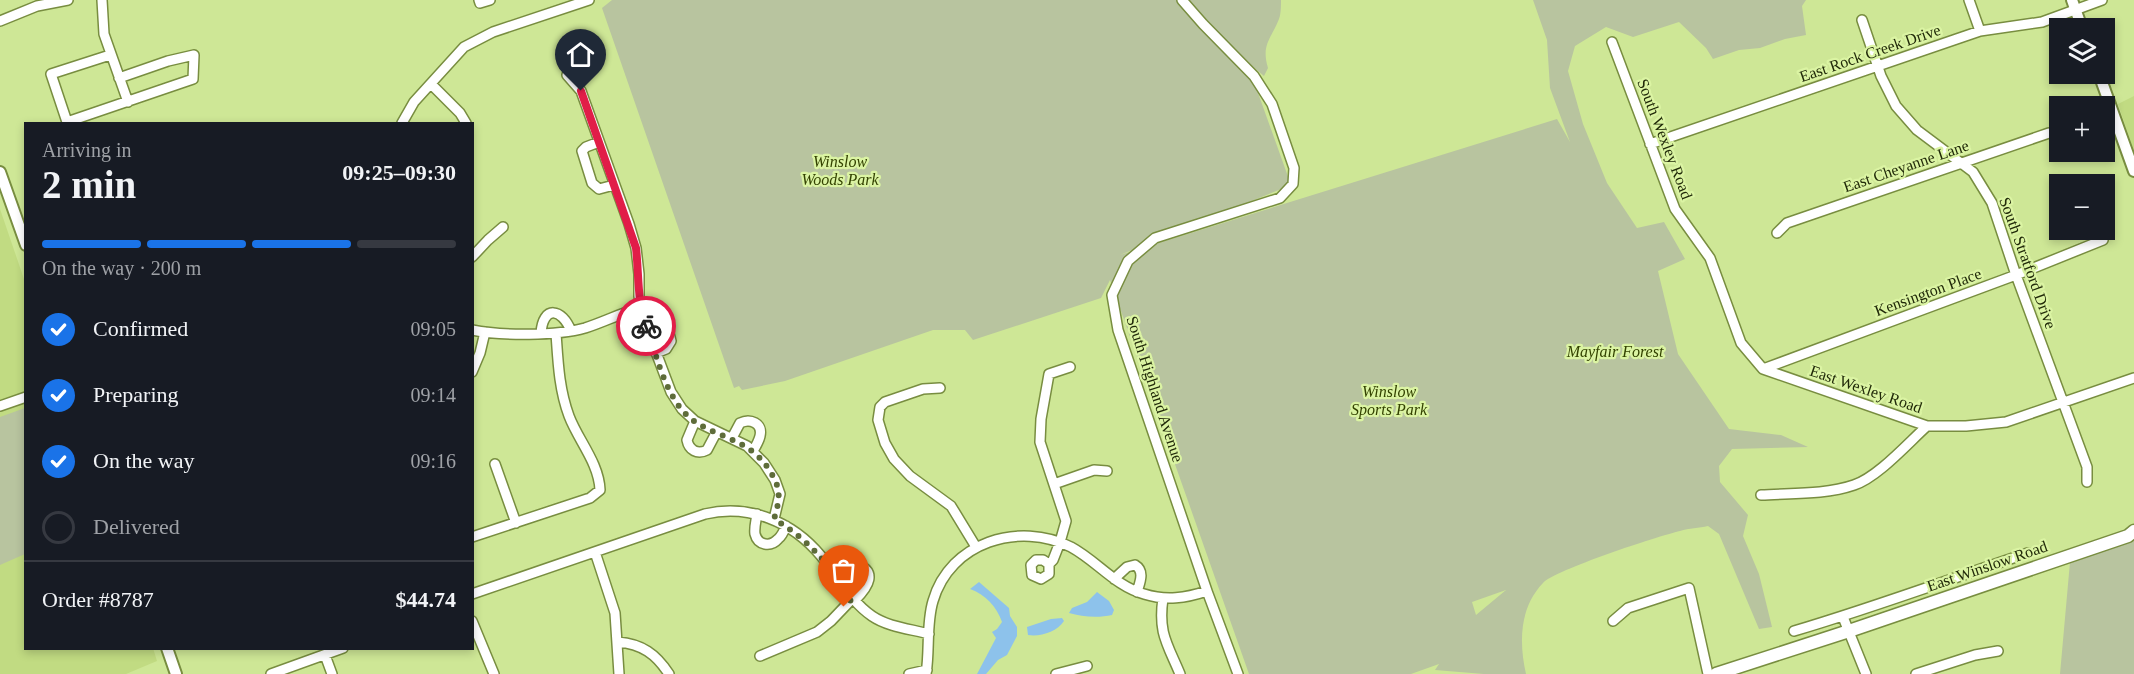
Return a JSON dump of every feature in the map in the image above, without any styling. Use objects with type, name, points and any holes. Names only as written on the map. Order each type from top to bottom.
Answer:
[{"type":"main road","name":"East Winslow Road","points":[[1716,674],[2128,536],[2134,531]]},
{"type":"street","points":[[0,21],[36,3],[68,0]]},
{"type":"street","points":[[102,0],[102,21],[110,55],[128,102]]},
{"type":"street","points":[[479,0],[480,3],[490,0]]},
{"type":"street","points":[[403,122],[414,102],[464,47],[482,37],[589,0]]},
{"type":"street","name":"South Highland Avenue","points":[[1182,0],[1254,76],[1272,104],[1294,168],[1293,184],[1280,198],[1155,238],[1128,261],[1112,295],[1118,330],[1207,591],[1239,674]]},
{"type":"street","points":[[1970,0],[1980,31]]},
{"type":"street","name":"East Rock Creek Drive","points":[[1650,144],[1980,31],[2042,21],[2074,5],[2102,0]]},
{"type":"street","name":"South Stratford Drive","points":[[1862,20],[1878,67],[1896,106],[1917,130],[1973,172],[1992,202],[2016,275],[2087,467],[2087,482]]},
{"type":"street","name":"South Wexley Road","points":[[1612,42],[1675,209],[1710,258],[1741,342],[1763,369]]},
{"type":"street","points":[[110,55],[51,74],[68,122],[193,80],[194,55],[168,61],[119,78]]},
{"type":"street","points":[[567,75],[581,91],[636,248],[641,308],[656,353],[676,400],[682,410],[695,421],[716,433],[732,438],[753,451],[770,471],[780,498],[774,519]]},
{"type":"street","points":[[430,84],[460,113],[465,122]]},
{"type":"street","points":[[2103,84],[2134,171]]},
{"type":"street","name":"East Cheyanne Lane","points":[[1777,233],[1787,223],[2049,133]]},
{"type":"street","points":[[599,142],[582,151],[592,183],[599,189],[614,185]]},
{"type":"street","points":[[0,172],[24,239]]},
{"type":"street","points":[[474,255],[503,227]]},
{"type":"street","name":"Kensington Place","points":[[1763,369],[2016,275],[2103,240]]},
{"type":"street","points":[[474,330],[541,333],[571,331],[652,305],[658,308],[670,338],[670,344],[666,349],[656,353]]},
{"type":"street","points":[[541,333],[543,320],[554,312],[563,316],[571,331]]},
{"type":"street","points":[[474,368],[485,332]]},
{"type":"street","points":[[474,536],[590,498],[600,490],[592,463],[574,428],[564,400],[559,375],[556,333]]},
{"type":"street","points":[[1049,564],[1053,560],[1066,521],[1040,442],[1041,419],[1049,374],[1070,368]]},
{"type":"street","name":"East Wexley Road","points":[[1763,369],[1927,426],[1966,426],[2006,422],[2134,378]]},
{"type":"street","points":[[940,388],[923,389],[885,402],[876,413],[885,443],[894,459],[910,476],[951,506],[976,547]]},
{"type":"street","points":[[0,406],[24,398]]},
{"type":"street","points":[[732,438],[740,423],[748,420],[755,422],[760,429],[760,436],[753,451]]},
{"type":"street","points":[[695,421],[687,440],[687,444],[693,450],[698,452],[707,450],[716,433]]},
{"type":"street","points":[[1761,495],[1827,491],[1856,485],[1881,468],[1927,426]]},
{"type":"street","points":[[495,464],[516,523]]},
{"type":"street","points":[[1054,484],[1094,470],[1107,471]]},
{"type":"street","points":[[474,593],[705,514],[730,511],[757,514],[774,519],[786,526],[820,555],[866,611],[883,622],[929,634]]},
{"type":"street","points":[[757,514],[755,535],[763,544],[771,544],[778,540],[786,526]]},
{"type":"street","points":[[909,674],[926,672],[931,609],[940,584],[955,562],[986,542],[1010,536],[1044,537],[1074,549],[1114,579],[1137,592],[1163,598],[1178,598],[1207,591]]},
{"type":"street","points":[[595,552],[615,613],[619,674]]},
{"type":"street","name":"East Winslow Road","points":[[1794,632],[2028,553]]},
{"type":"street","points":[[760,656],[817,632],[868,586],[867,573],[859,564],[849,563],[833,572]]},
{"type":"street","points":[[1114,579],[1127,567],[1135,565],[1139,567],[1142,573],[1137,592]]},
{"type":"street","points":[[1613,621],[1628,608],[1689,588],[1708,674]]},
{"type":"street","points":[[1163,598],[1161,628],[1180,674]]},
{"type":"street","points":[[1843,616],[1866,674]]},
{"type":"street","points":[[474,626],[494,674]]},
{"type":"street","points":[[618,642],[632,643],[647,650],[659,660],[669,674]]},
{"type":"street","points":[[168,650],[176,674]]},
{"type":"street","points":[[271,674],[338,650]]},
{"type":"street","points":[[1916,674],[1975,655],[1998,651]]},
{"type":"street","points":[[326,655],[332,674]]},
{"type":"street","points":[[1056,674],[1087,666]]},
{"type":"shaded area","points":[[2134,96],[2134,151],[2118,104]]},
{"type":"shaded area","points":[[0,209],[24,279],[24,650],[154,650],[157,661],[126,674],[0,674]]},
{"type":"green space","points":[[612,0],[1281,0],[1280,17],[1266,48],[1268,68],[1264,76],[1247,62],[1291,185],[1120,255],[1557,119],[1570,142],[1550,88],[1547,40],[1533,0],[1806,0],[1802,6],[1806,35],[1785,39],[1760,48],[1739,50],[1713,59],[1706,48],[1679,22],[1633,37],[1606,27],[1575,46],[1568,71],[1583,124],[1607,183],[1637,228],[1664,222],[1685,259],[1658,271],[1678,354],[1729,429],[1781,435],[1808,447],[1732,449],[1719,466],[1720,482],[1748,515],[1743,536],[1759,574],[1772,627],[1759,629],[1719,534],[1708,526],[1683,530],[1630,546],[1566,570],[1543,583],[1529,603],[1525,615],[1522,650],[1526,674],[1484,674],[1435,670],[1439,664],[1411,674],[1249,674],[1110,280],[1101,298],[973,340],[965,330],[933,330],[785,381],[742,390],[739,386],[734,388],[602,8]],"holes":[[[1506,590],[1476,615],[1472,602]]]},
{"type":"green space","points":[[24,408],[24,554],[0,565],[0,417]]},
{"type":"green space","points":[[2134,538],[2134,674],[2060,674],[2070,562]]},
{"type":"water","points":[[979,582],[1009,608],[1010,616],[1017,627],[1017,636],[1007,655],[998,660],[986,674],[977,674],[996,638],[992,632],[1002,622],[990,602],[981,594],[970,589]]},
{"type":"water","points":[[1097,592],[1109,601],[1114,610],[1112,615],[1091,617],[1069,613],[1072,608],[1087,602]]},
{"type":"water","points":[[1062,618],[1064,621],[1053,631],[1028,635],[1027,627]]},
{"type":"way so far","points":[[646,326],[667,383],[682,410],[703,427],[747,446],[764,463],[775,480],[780,494],[774,519],[799,535],[820,555],[853,598],[844,607]]},
{"type":"route","points":[[581,91],[636,248],[639,296],[646,326]]},
{"type":"park label","name":"Winslow Woods Park","points":[[840,170]]},
{"type":"park label","name":"Mayfair Forest","points":[[1615,351]]},
{"type":"park label","name":"Winslow Sports Park","points":[[1389,400]]}]
